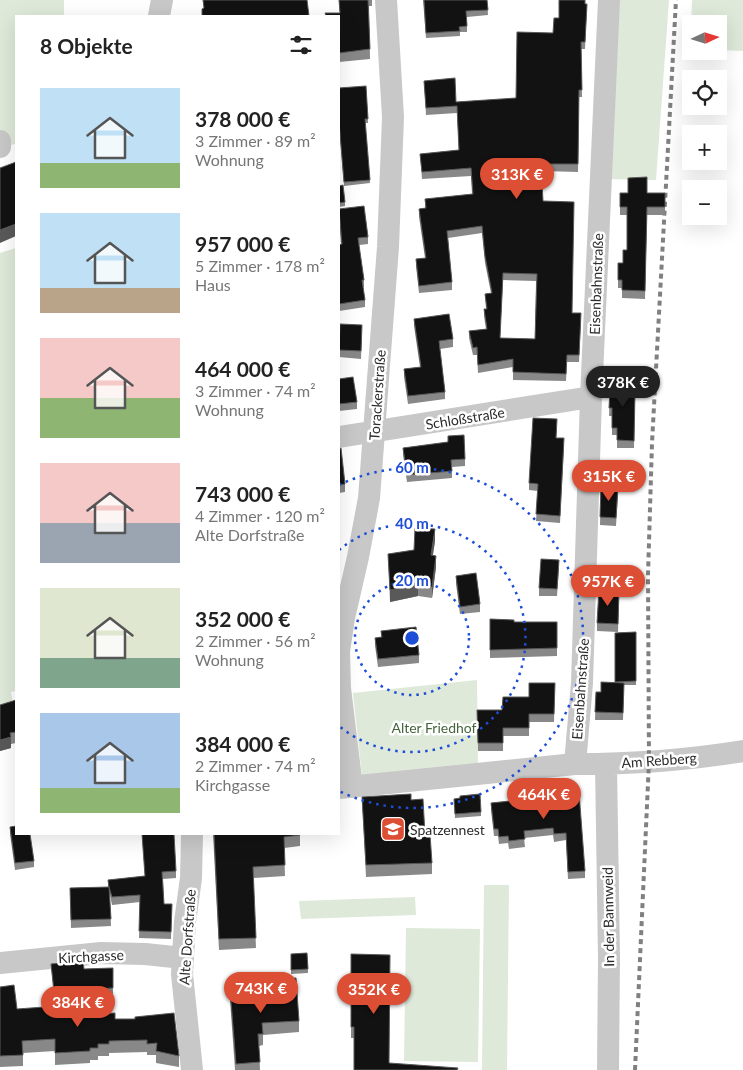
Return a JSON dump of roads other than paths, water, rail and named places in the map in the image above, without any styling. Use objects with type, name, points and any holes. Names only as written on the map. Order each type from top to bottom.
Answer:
[{"type":"street","points":[[159,15],[162,0]]},
{"type":"street","name":"Torackerstraße","points":[[340,644],[369,498],[388,247],[393,117],[386,0]]},
{"type":"street","name":"Eisenbahnstraße","points":[[574,764],[582,683],[591,397],[609,0]]},
{"type":"street","points":[[0,141],[0,146]]},
{"type":"street","name":"Schloßstraße","points":[[340,437],[591,397]]},
{"type":"street","name":"Torackerstraße","points":[[340,688],[345,787]]},
{"type":"street","name":"Am Rebberg","points":[[574,764],[606,764],[704,757],[743,751]]},
{"type":"street","points":[[345,787],[574,764]]},
{"type":"street","name":"In der Bannweid","points":[[606,764],[609,958],[608,1070]]},
{"type":"street","name":"Alte Dorfstraße","points":[[192,835],[191,878],[182,958],[192,1070]]},
{"type":"street","name":"Kirchgasse","points":[[0,963],[101,953],[146,954],[182,958]]},
{"type":"railway","points":[[635,1070],[649,761],[648,575],[652,443],[676,0]]},
{"type":"place","name":"Spatzennest","points":[[393,829]]},
{"type":"park label","name":"Alter Friedhof","points":[[434,727]]}]
